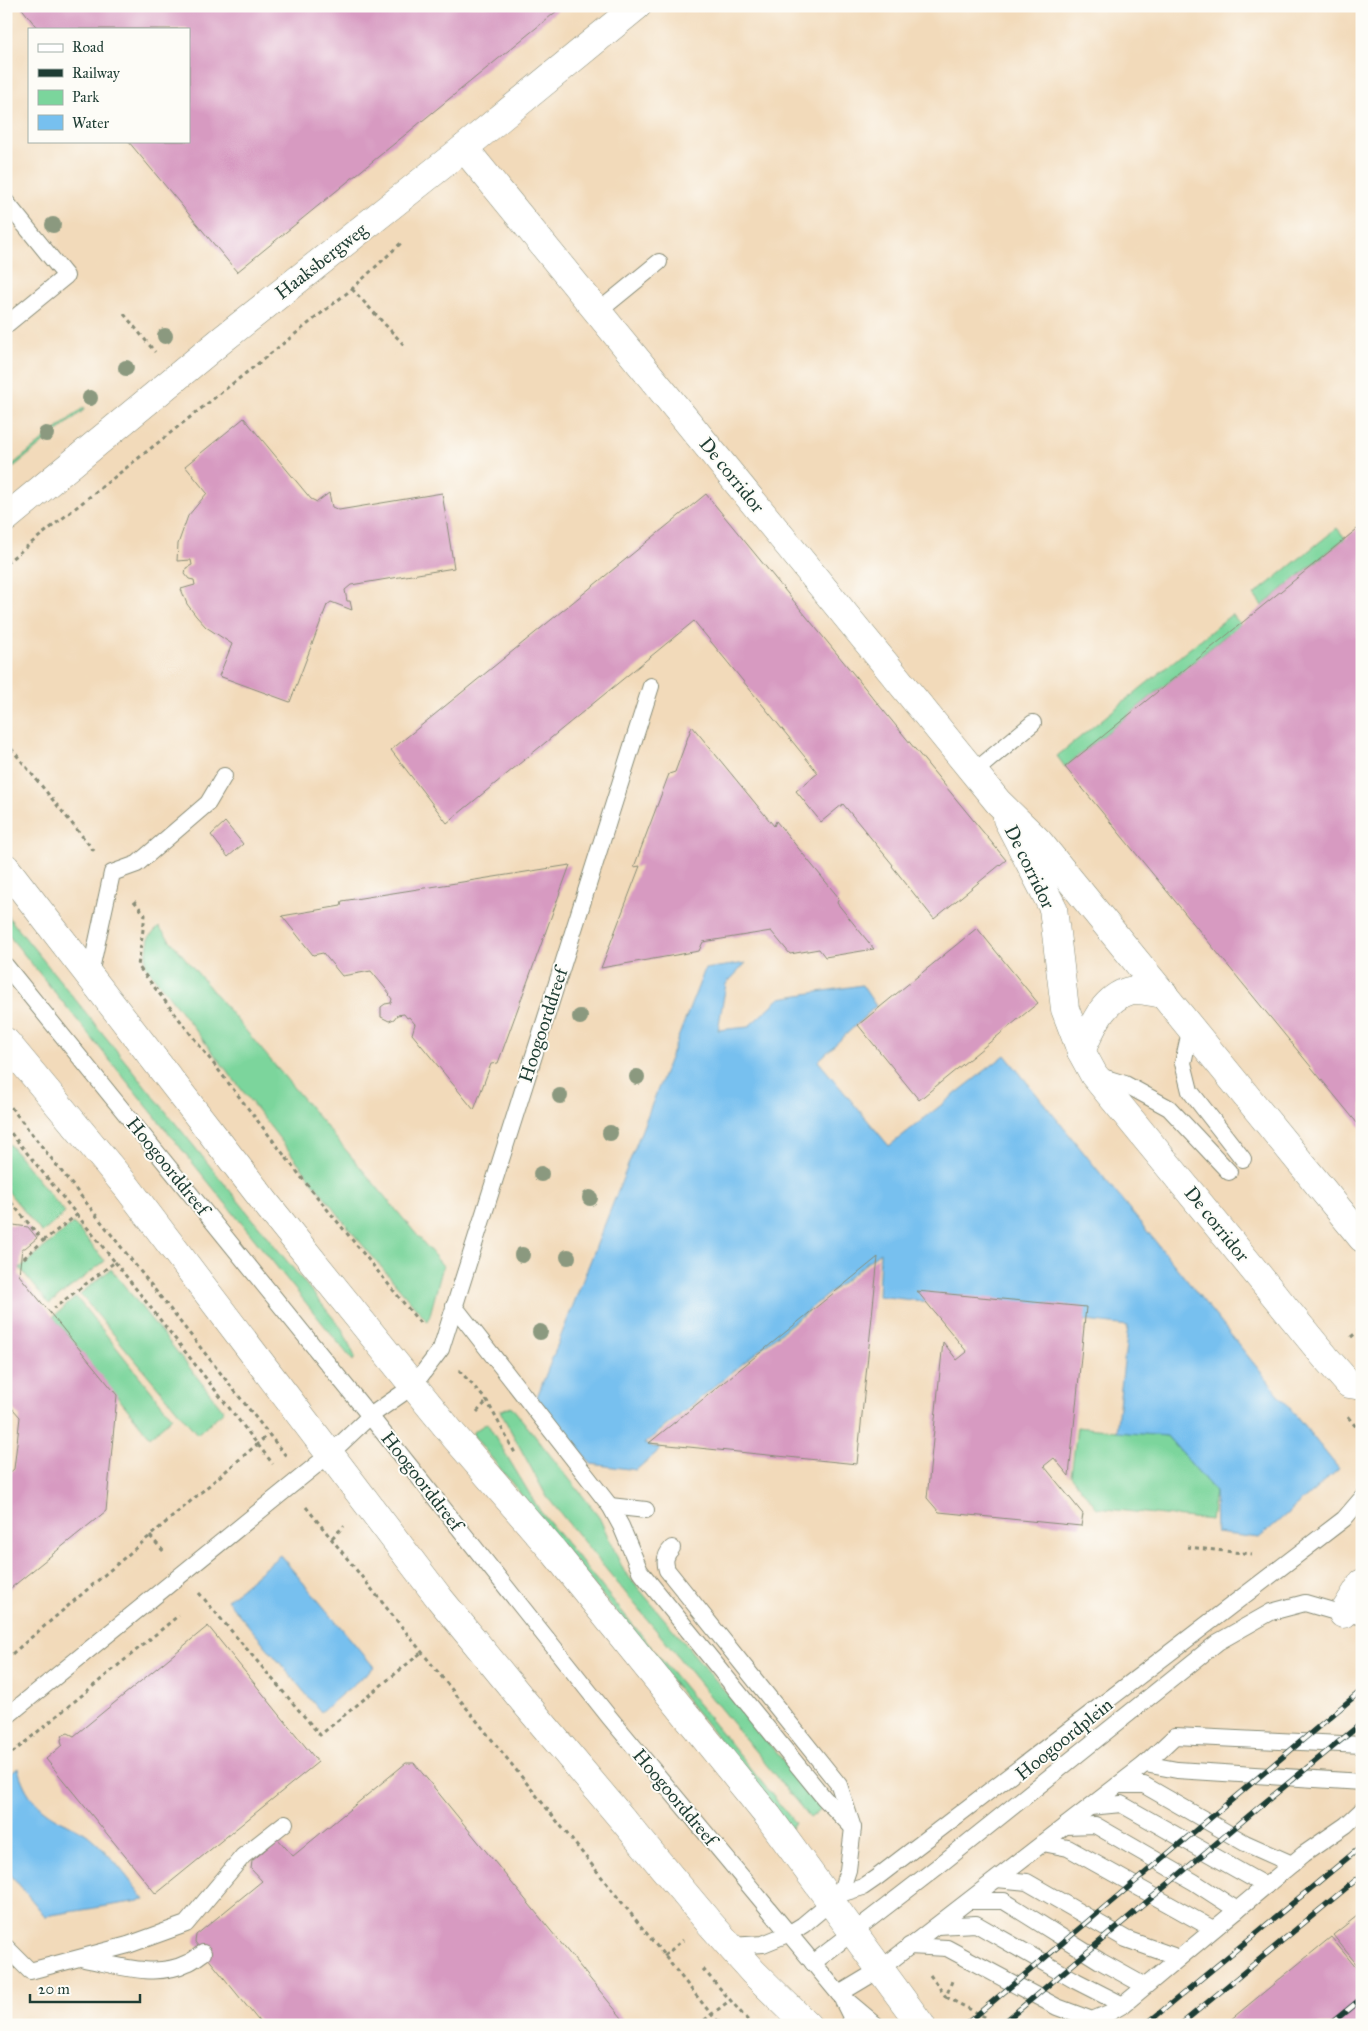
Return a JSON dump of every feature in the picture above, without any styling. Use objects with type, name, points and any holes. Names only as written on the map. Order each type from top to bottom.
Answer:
[{"type":"street","name":"Haaksbergweg","points":[[6,518],[176,377],[464,148],[637,6]]},
{"type":"street","name":"De corridor","points":[[464,148],[998,802],[1039,842],[1362,1238]]},
{"type":"street","name":"De corridor","points":[[998,802],[1053,908],[1065,1009],[1081,1051],[1094,1075],[1326,1358],[1349,1384],[1362,1386]]},
{"type":"street","points":[[6,868],[268,1206],[454,1436],[555,1553],[835,1898],[852,1932],[920,2023]]},
{"type":"street","points":[[1081,1051],[1096,1019],[1109,1001],[1130,990],[1164,994]]},
{"type":"street","points":[[6,1042],[128,1187],[440,1599],[730,1946],[753,1972],[807,2025]]},
{"type":"street","points":[[1352,1615],[1362,1583]]},
{"type":"lane","points":[[6,202],[66,276],[6,325]]},
{"type":"lane","points":[[599,312],[659,262]]},
{"type":"lane","name":"Hoogoorddreef","points":[[6,1717],[331,1454],[370,1416],[413,1386],[440,1349],[651,686]]},
{"type":"lane","points":[[974,772],[1033,724]]},
{"type":"lane","points":[[90,974],[112,873],[137,864],[208,803],[224,776]]},
{"type":"lane","name":"Hoogoorddreef","points":[[6,966],[370,1416],[610,1718],[813,1963],[840,1994],[876,2025]]},
{"type":"lane","points":[[1191,1026],[1183,1063],[1190,1091],[1243,1159]]},
{"type":"lane","points":[[1094,1075],[1125,1084],[1169,1108],[1229,1172]]},
{"type":"lane","points":[[454,1306],[610,1506],[621,1526],[640,1571],[824,1798],[853,1828]]},
{"type":"lane","points":[[730,1946],[764,1944],[790,1933],[803,1926],[835,1898],[863,1888],[1344,1519],[1362,1498]]},
{"type":"lane","points":[[610,1506],[646,1510]]},
{"type":"lane","points":[[672,1548],[665,1558],[666,1570],[839,1785],[853,1828],[848,1870],[835,1898]]},
{"type":"lane","name":"Hoogoordplein","points":[[813,1963],[936,1868],[1218,1642],[1271,1612],[1305,1603],[1352,1615]]},
{"type":"lane","points":[[840,1994],[879,1970],[937,1926],[1145,1764],[1175,1736],[1362,1745]]},
{"type":"lane","points":[[1145,1764],[1177,1770],[1362,1782]]},
{"type":"lane","points":[[1118,1785],[1144,1785],[1245,1843],[1292,1864]]},
{"type":"lane","points":[[1090,1807],[1121,1804],[1266,1886]]},
{"type":"lane","points":[[909,1946],[947,1948],[1057,2007],[1092,2020],[1123,2005],[1304,1854],[1346,1825],[1362,1810]]},
{"type":"lane","points":[[6,1947],[30,1971],[128,1945],[186,1924],[243,1856],[285,1822]]},
{"type":"lane","points":[[1065,1826],[1095,1825],[1194,1882],[1236,1910]]},
{"type":"lane","points":[[1043,1843],[1068,1848],[1213,1929]]},
{"type":"lane","points":[[997,1879],[1027,1882],[1126,1939],[1179,1958]]},
{"type":"lane","points":[[969,1901],[1004,1901],[1100,1961],[1146,1986]]},
{"type":"lane","points":[[937,1926],[976,1924],[1076,1981],[1123,2005]]},
{"type":"lane","points":[[79,1958],[144,1970],[160,1970],[187,1964],[203,1953]]},
{"type":"lane","name":"Hoogoorddreef","points":[[840,1994],[855,2025]]},
{"type":"path","points":[[6,563],[352,289],[403,242]]},
{"type":"path","points":[[352,289],[405,346]]},
{"type":"path","points":[[124,314],[176,377]]},
{"type":"path","points":[[6,742],[145,915],[138,966],[306,1182],[440,1349],[487,1401],[519,1460]]},
{"type":"path","points":[[6,1127],[78,1214],[257,1445],[711,2014],[722,2025]]},
{"type":"path","points":[[6,1196],[43,1241]]},
{"type":"path","points":[[23,1259],[78,1214]]},
{"type":"path","points":[[54,1308],[115,1262]]},
{"type":"path","points":[[6,1659],[268,1435]]},
{"type":"path","points":[[300,1514],[308,1508]]},
{"type":"path","points":[[150,1536],[320,1735],[422,1652]]},
{"type":"path","points":[[1188,1547],[1261,1554]]},
{"type":"path","points":[[194,1602],[210,1590]]},
{"type":"path","points":[[6,1758],[187,1609]]},
{"type":"path","points":[[920,2023],[946,1997],[987,2018],[993,2025]]},
{"type":"path","points":[[698,2025],[729,2001]]},
{"type":"green space","points":[[84,407],[85,409],[6,473],[6,470]]},
{"type":"green space","points":[[1337,528],[1345,538],[1262,606],[1254,595]]},
{"type":"green space","points":[[1232,614],[1240,624],[1065,767],[1057,756]]},
{"type":"green space","points":[[6,914],[342,1329],[355,1357],[353,1361],[6,932]]},
{"type":"green space","points":[[159,927],[443,1266],[428,1322],[355,1236],[145,965],[149,937]]},
{"type":"green space","points":[[6,1140],[65,1213],[42,1233],[6,1189]]},
{"type":"green space","points":[[73,1223],[105,1261],[49,1304],[20,1268]]},
{"type":"green space","points":[[111,1269],[224,1411],[197,1434],[80,1294]]},
{"type":"green space","points":[[76,1297],[172,1417],[150,1437],[53,1317]]},
{"type":"green space","points":[[511,1406],[598,1515],[624,1571],[823,1808],[810,1818],[547,1497],[500,1411]]},
{"type":"green space","points":[[487,1423],[540,1511],[795,1823],[791,1829],[473,1435],[473,1432]]},
{"type":"green space","points":[[1077,1427],[1167,1436],[1215,1491],[1211,1520],[1097,1508],[1071,1476]]},
{"type":"water","points":[[746,963],[726,984],[718,1030],[748,1027],[780,998],[862,985],[876,1006],[818,1061],[889,1146],[1005,1055],[1339,1469],[1259,1538],[1216,1533],[1215,1491],[1167,1436],[1116,1432],[1128,1326],[878,1296],[880,1252],[644,1444],[661,1449],[636,1470],[591,1464],[537,1397],[705,969]]},
{"type":"water","points":[[280,1555],[374,1667],[321,1712],[227,1600]]},
{"type":"water","points":[[18,1768],[29,1795],[41,1808],[89,1836],[97,1843],[126,1875],[145,1900],[45,1916],[6,1869],[6,1777]]},
{"type":"building","points":[[20,6],[563,6],[237,272],[129,142],[190,142],[190,28],[37,28]]},
{"type":"building","points":[[244,418],[311,499],[317,502],[329,493],[332,507],[339,510],[442,493],[454,568],[351,585],[345,590],[347,601],[350,601],[352,610],[331,602],[327,605],[290,702],[219,676],[232,644],[206,627],[187,604],[181,589],[195,585],[194,580],[189,579],[185,574],[186,568],[192,565],[191,560],[177,561],[178,544],[188,516],[207,493],[185,466]]},
{"type":"building","points":[[706,494],[1006,860],[934,919],[843,804],[821,822],[796,791],[818,773],[694,621],[447,823],[391,750]]},
{"type":"building","points":[[1362,525],[1362,1129],[1065,767]]},
{"type":"building","points":[[692,726],[774,826],[776,821],[839,898],[837,903],[874,949],[825,957],[819,949],[790,954],[771,931],[703,942],[699,951],[601,968],[640,866],[634,867],[669,774],[675,772]]},
{"type":"building","points":[[225,822],[243,844],[228,857],[211,835]]},
{"type":"building","points":[[570,865],[498,1063],[491,1064],[474,1110],[412,1034],[415,1024],[409,1017],[407,1018],[404,1014],[397,1015],[389,1021],[381,1017],[381,1007],[391,1003],[392,999],[371,971],[342,976],[323,953],[313,955],[282,916],[341,906],[342,901]]},
{"type":"building","points":[[977,928],[1038,1003],[919,1100],[858,1025]]},
{"type":"building","points":[[6,1224],[28,1227],[37,1238],[25,1248],[22,1248],[19,1275],[117,1395],[106,1511],[6,1592],[6,1476],[14,1469],[20,1417],[6,1401]]},
{"type":"building","points":[[878,1257],[857,1464],[649,1443]]},
{"type":"building","points":[[917,1291],[1086,1307],[1069,1476],[1054,1458],[1044,1466],[1083,1514],[1081,1526],[939,1512],[927,1498],[943,1342],[957,1360],[967,1352]]},
{"type":"building","points":[[208,1626],[318,1762],[156,1894],[46,1759],[62,1745],[63,1735],[68,1733],[74,1736]]},
{"type":"building","points":[[406,1763],[414,1763],[622,2018],[623,2025],[262,2025],[195,1942],[196,1935],[262,1881],[251,1869],[252,1861],[278,1839],[293,1856]]},
{"type":"building","points":[[1362,1912],[1362,1971],[1333,1935]]},
{"type":"building","points":[[1331,1937],[1362,1975],[1362,2025],[1224,2025]]},
{"type":"railway","points":[[965,2025],[1362,1690]]},
{"type":"railway","points":[[1001,2025],[1258,1808],[1362,1723]]},
{"type":"railway","points":[[1145,2025],[1362,1846]]},
{"type":"railway","points":[[1180,2025],[1362,1875]]},
{"type":"railway","points":[[1329,2025],[1362,1998]]}]
